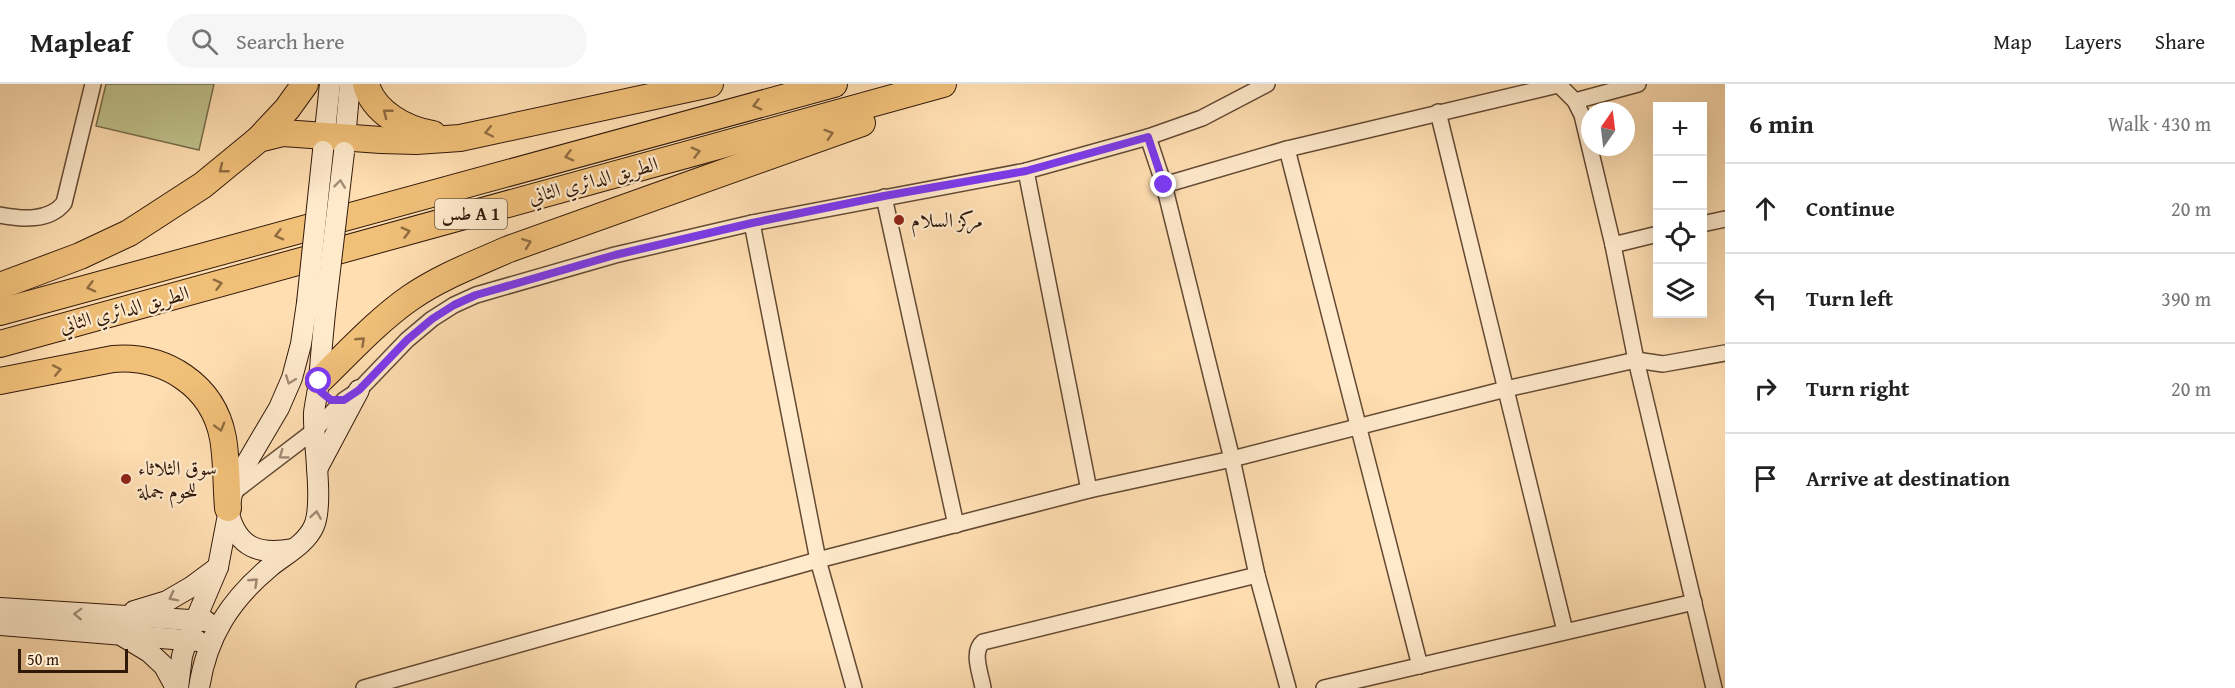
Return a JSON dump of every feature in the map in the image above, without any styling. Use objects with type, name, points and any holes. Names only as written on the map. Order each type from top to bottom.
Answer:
[{"type":"highway","points":[[0,286],[80,256],[129,232],[203,185],[259,139],[287,109],[305,84]]},
{"type":"highway","points":[[366,84],[380,109],[402,125],[424,133],[460,138]]},
{"type":"highway","points":[[259,139],[283,133],[334,144],[460,138],[710,84]]},
{"type":"highway","name":"الطريق الدائري الثاني","points":[[0,312],[834,84]]},
{"type":"highway","points":[[318,384],[410,298],[461,270],[542,237],[870,120],[943,84]]},
{"type":"highway","name":"الطريق الدائري الثاني","points":[[0,344],[943,84]]},
{"type":"highway","points":[[0,381],[113,359],[130,358],[160,364],[175,371],[189,380],[216,413],[223,438],[230,501]]},
{"type":"street","points":[[0,215],[22,220],[29,219],[53,211],[64,203],[93,84]]},
{"type":"street","points":[[330,84],[334,144]]},
{"type":"street","points":[[199,688],[203,663],[210,642],[221,621],[242,594],[292,549],[305,541],[314,526],[318,509],[314,412],[318,384],[317,304],[334,144],[350,84]]},
{"type":"street","points":[[230,501],[315,430],[407,340],[432,319],[476,295],[615,255],[752,223],[884,196],[1026,171],[1148,137],[1202,118],[1267,84]]},
{"type":"street","points":[[1575,101],[1638,84]]},
{"type":"street","points":[[1164,185],[1287,149],[1558,85],[1575,101],[1582,115],[1613,245],[1636,360],[1714,688]]},
{"type":"street","points":[[1438,112],[1565,632]]},
{"type":"street","points":[[1148,137],[1164,185],[1232,459],[1257,576],[1288,688]]},
{"type":"street","points":[[1287,149],[1420,666]]},
{"type":"street","points":[[1026,171],[1089,490]]},
{"type":"street","points":[[884,196],[956,525]]},
{"type":"street","points":[[1707,223],[1725,219]]},
{"type":"street","points":[[752,223],[818,560],[854,688]]},
{"type":"street","points":[[1613,245],[1653,235]]},
{"type":"street","points":[[177,688],[187,640],[218,567],[230,501],[243,469],[279,408],[292,378],[301,344],[317,304]]},
{"type":"street","points":[[364,688],[818,560],[1089,490],[1232,459],[1506,389],[1636,360],[1663,364],[1725,355]]},
{"type":"street","points":[[318,384],[321,392],[331,400],[352,395]]},
{"type":"street","points":[[316,472],[352,395]]},
{"type":"street","points":[[230,501],[234,531],[244,541],[257,549],[275,552],[292,549]]},
{"type":"street","points":[[121,615],[167,601],[218,567]]},
{"type":"street","points":[[984,688],[976,652],[978,646],[983,642],[1257,576]]},
{"type":"street","points":[[1324,688],[1694,602]]},
{"type":"street","points":[[0,608],[221,621]]},
{"type":"street","points":[[0,625],[210,642]]},
{"type":"street","points":[[122,636],[148,652],[164,666],[177,688]]},
{"type":"green space","points":[[106,84],[214,84],[199,150],[96,126]]},
{"type":"place","name":"مركز السلام","points":[[899,220]]},
{"type":"place","name":"سوق الثلاثاء للحوم جملة","points":[[126,479]]},
{"type":"route","points":[[319,381],[318,386],[321,392],[331,400],[344,400],[359,390],[407,340],[432,319],[476,295],[615,255],[752,223],[884,196],[1026,171],[1148,137],[1164,185]]}]
